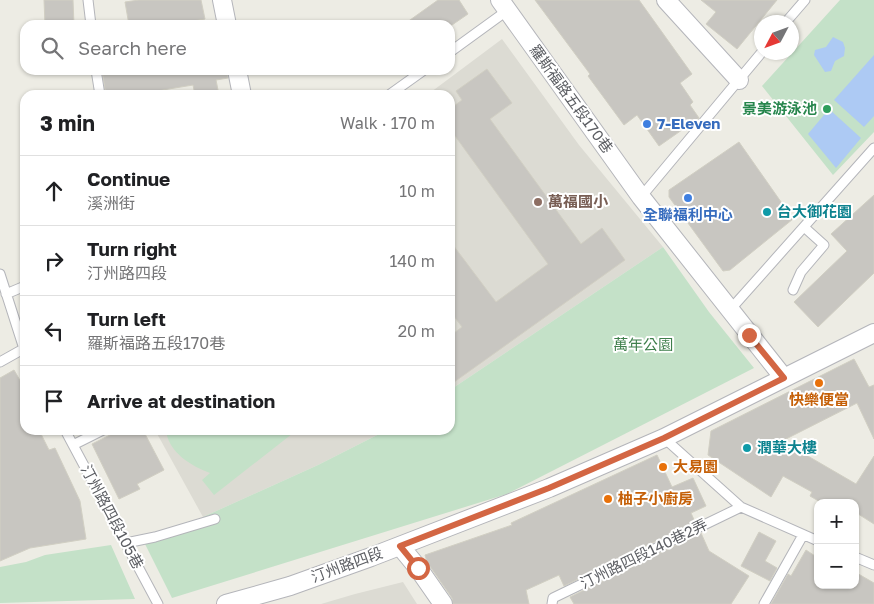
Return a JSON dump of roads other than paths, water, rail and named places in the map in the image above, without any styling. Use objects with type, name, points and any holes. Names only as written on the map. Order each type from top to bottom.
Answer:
[{"type":"street","points":[[222,0],[226,20]]},
{"type":"street","points":[[666,0],[739,80]]},
{"type":"street","name":"羅斯福路五段170巷","points":[[504,5],[641,197],[784,378]]},
{"type":"street","points":[[238,75],[241,90]]},
{"type":"street","name":"汀州路四段","points":[[226,604],[290,586],[400,546],[549,488],[664,438],[874,333]]},
{"type":"street","points":[[400,546],[443,604]]},
{"type":"lane","points":[[88,0],[90,20]]},
{"type":"lane","points":[[792,15],[805,0]]},
{"type":"lane","points":[[455,48],[504,5]]},
{"type":"lane","points":[[641,197],[755,60]]},
{"type":"lane","points":[[97,75],[99,90]]},
{"type":"lane","points":[[396,90],[417,75]]},
{"type":"lane","points":[[729,310],[874,148]]},
{"type":"lane","points":[[793,290],[801,272],[824,245],[804,227]]},
{"type":"lane","points":[[0,274],[20,337]]},
{"type":"lane","points":[[6,294],[20,288]]},
{"type":"lane","points":[[0,362],[20,351]]},
{"type":"lane","name":"汀州路四段105巷","points":[[68,435],[158,604]]},
{"type":"lane","points":[[73,445],[93,435]]},
{"type":"lane","points":[[664,438],[741,507],[814,539]]},
{"type":"lane","name":"汀州路四段140巷2弄","points":[[552,604],[552,598],[741,507]]},
{"type":"lane","points":[[126,544],[215,520]]},
{"type":"lane","points":[[764,604],[803,535]]},
{"type":"lane","points":[[859,559],[874,565]]},
{"type":"water","points":[[833,37],[843,42],[845,48],[844,56],[835,61],[831,71],[825,72],[814,55],[815,50],[826,47]]},
{"type":"water","points":[[874,55],[874,116],[864,127],[834,100]]},
{"type":"water","points":[[829,109],[861,138],[836,168],[808,134]]},
{"type":"place","name":"景美游泳池","points":[[827,109]]},
{"type":"place","name":"7-Eleven","points":[[647,124]]},
{"type":"place","name":"全聯福利中心","points":[[688,198]]},
{"type":"place","name":"萬福國小","points":[[538,202]]},
{"type":"place","name":"台大御花園","points":[[767,212]]},
{"type":"place","name":"快樂便當","points":[[819,383]]},
{"type":"place","name":"潤華大樓","points":[[747,448]]},
{"type":"place","name":"大易園","points":[[663,467]]},
{"type":"place","name":"柚子小廚房","points":[[608,499]]},
{"type":"park label","name":"萬年公園","points":[[643,345]]}]
